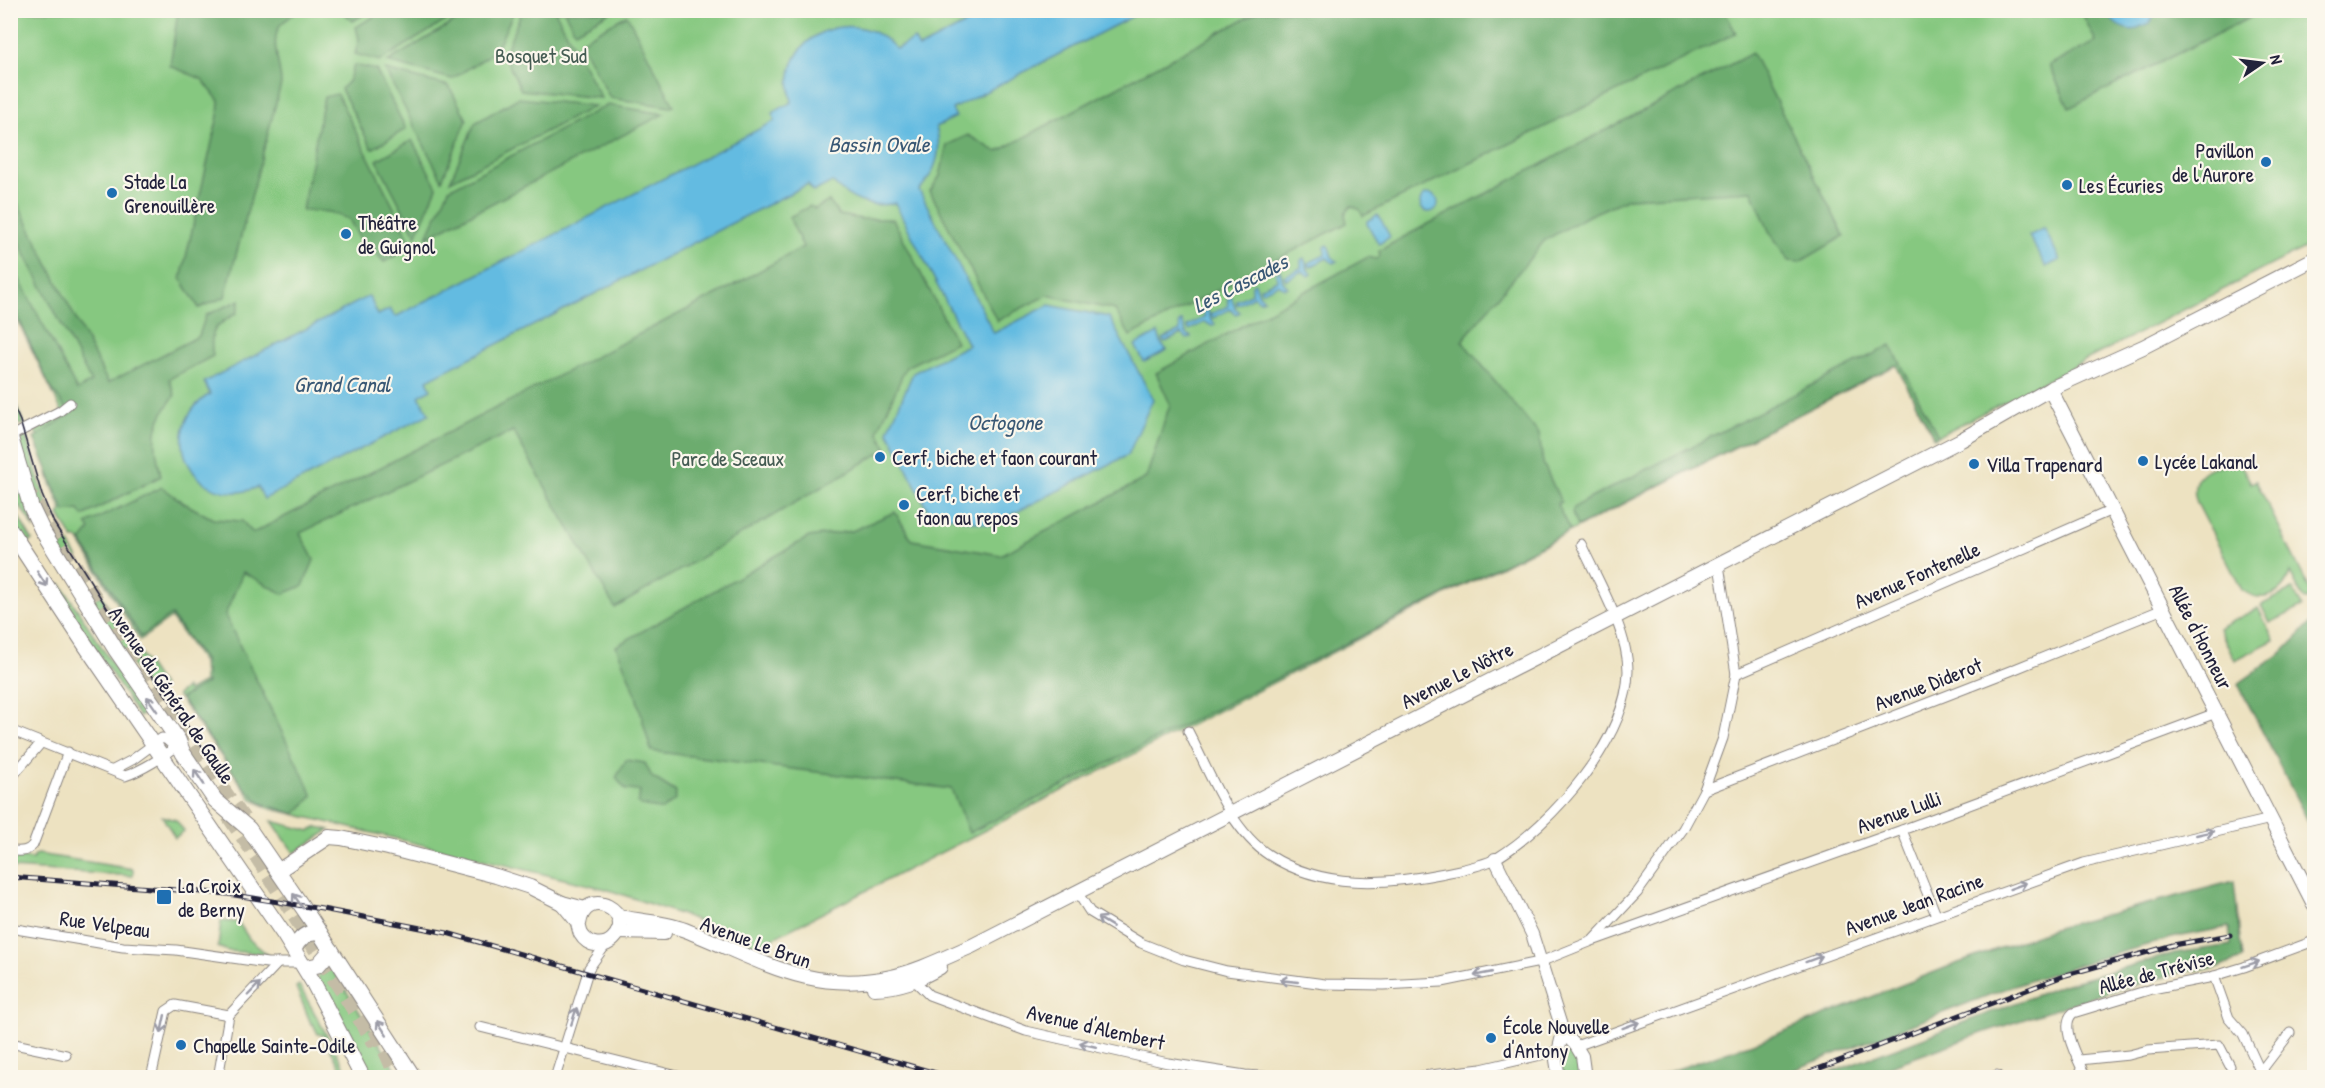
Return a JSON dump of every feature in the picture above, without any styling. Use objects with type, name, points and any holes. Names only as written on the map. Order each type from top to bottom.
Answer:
[{"type":"main road","name":"Avenue Le Nôtre","points":[[911,977],[1231,813],[1612,612],[1719,565],[2314,260]]},
{"type":"main road","name":"Allée d'Honneur","points":[[2052,393],[2314,904]]},
{"type":"main road","name":"Avenue du Général de Gaulle","points":[[11,436],[32,507],[42,530],[110,641],[252,885],[304,966],[363,1077]]},
{"type":"main road","name":"Avenue du Général de Gaulle","points":[[10,530],[153,744],[174,750],[215,800],[249,829],[414,1077]]},
{"type":"main road","points":[[278,871],[329,837],[388,848],[496,876],[530,887],[562,903],[585,909],[604,904],[610,907],[618,917],[618,932],[607,943],[600,945],[587,941],[579,930],[585,909]]},
{"type":"main road","points":[[562,903],[579,924]]},
{"type":"main road","name":"Avenue Le Brun","points":[[618,917],[684,929],[771,968],[816,980],[854,982],[911,977]]},
{"type":"main road","name":"Avenue Le Brun","points":[[618,932],[658,931],[685,938],[779,978],[814,986],[877,988],[897,986],[911,977]]},
{"type":"main road","points":[[294,949],[299,939],[312,932],[320,933]]},
{"type":"main road","points":[[304,966],[318,965],[331,950]]},
{"type":"street","points":[[11,436],[60,411],[70,403]]},
{"type":"street","name":"Avenue Fontenelle","points":[[1736,674],[2112,510]]},
{"type":"street","points":[[1188,731],[1231,813],[1247,837],[1268,855],[1296,870],[1326,879],[1362,882],[1409,880],[1456,871],[1495,859],[1529,834],[1573,790],[1593,764],[1610,735],[1622,702],[1628,672],[1626,643],[1581,544]]},
{"type":"street","points":[[1592,940],[1637,893],[1683,829],[1704,790],[1723,738],[1736,674],[1719,565]]},
{"type":"street","name":"Avenue Diderot","points":[[1704,790],[2010,672],[2163,609]]},
{"type":"street","name":"Avenue Lulli","points":[[1077,892],[1090,912],[1141,943],[1184,960],[1227,971],[1273,979],[1336,985],[1383,986],[1442,982],[1540,962],[1592,940],[1902,830],[2216,713]]},
{"type":"street","points":[[10,730],[125,776],[174,750]]},
{"type":"street","points":[[10,779],[41,743]]},
{"type":"street","points":[[112,770],[132,760],[153,744]]},
{"type":"street","points":[[10,851],[23,851],[33,845],[69,752]]},
{"type":"street","name":"Avenue Jean Racine","points":[[1576,1046],[2101,857],[2271,819]]},
{"type":"street","points":[[1902,830],[1936,915]]},
{"type":"street","points":[[1495,859],[1532,934],[1563,1032],[1582,1056],[1585,1077]]},
{"type":"street","name":"Rue Velpeau","points":[[10,928],[123,947],[176,950],[304,966]]},
{"type":"street","name":"Allée de Trévise","points":[[2086,1077],[2066,1028],[2068,1018],[2073,1013],[2152,989],[2214,976],[2314,941]]},
{"type":"street","points":[[555,1077],[589,968],[607,943]]},
{"type":"street","points":[[218,1077],[229,1015],[278,963]]},
{"type":"street","points":[[2214,976],[2229,1018],[2243,1034],[2262,1075]]},
{"type":"street","name":"Avenue d'Alembert","points":[[911,977],[929,995],[1026,1031],[1168,1063],[1245,1074],[1290,1077]]},
{"type":"street","points":[[151,1077],[166,1011],[175,1005],[229,1015]]},
{"type":"street","points":[[480,1027],[686,1077]]},
{"type":"street","points":[[1559,1077],[1556,1060],[1563,1032]]},
{"type":"street","points":[[2262,1075],[2290,1033]]},
{"type":"street","points":[[10,1043],[66,1055]]},
{"type":"street","points":[[2079,1060],[2129,1055],[2148,1050],[2219,1045],[2230,1066]]},
{"type":"street","points":[[1406,1077],[1481,1069],[1576,1046]]},
{"type":"green space","points":[[342,10],[370,11],[353,21]]},
{"type":"green space","points":[[385,10],[462,11],[380,61],[355,54],[359,39],[356,27]]},
{"type":"green space","points":[[1724,10],[1736,33],[1363,216],[1359,209],[1351,206],[1345,214],[1347,223],[1130,336],[1115,310],[1047,295],[997,321],[930,191],[940,176],[947,145],[968,135],[997,152],[1259,11]]},
{"type":"green space","name":"Parc de Sceaux","points":[[2309,10],[2314,22],[2314,243],[1934,438],[1896,365],[756,947],[694,919],[606,889],[268,808],[252,799],[177,695],[186,688],[188,691],[204,682],[203,662],[171,618],[140,640],[78,539],[73,539],[59,515],[62,511],[49,478],[42,445],[35,431],[63,414],[11,307],[11,11]]},
{"type":"green space","points":[[178,11],[296,11],[280,25],[277,34],[276,48],[281,84],[225,297],[199,308],[181,279],[218,116],[219,101],[202,79],[170,66]]},
{"type":"green space","name":"Bosquet Sud","points":[[472,11],[514,11],[496,51],[452,79],[387,62]]},
{"type":"green space","name":"Bosquet Sud","points":[[522,11],[555,11],[601,98],[521,90],[504,55]]},
{"type":"green space","points":[[564,11],[612,11],[575,31]]},
{"type":"green space","points":[[2081,11],[2107,11],[2110,19],[2154,16],[2156,11],[2263,11],[2069,108],[2049,65],[2096,42]]},
{"type":"green space","points":[[627,15],[674,106],[610,98],[580,41]]},
{"type":"green space","points":[[1752,53],[1844,236],[1800,262],[1789,261],[1769,231],[1752,191],[1629,198],[1590,215],[1545,240],[1462,341],[1539,434],[1543,463],[1561,502],[1557,504],[1570,531],[969,833],[951,789],[651,751],[635,692],[616,646],[809,537],[852,531],[895,512],[912,540],[1001,555],[1146,478],[1170,404],[1156,373],[1368,257],[1376,259],[1380,256],[1379,251],[1400,239]]},
{"type":"green space","points":[[354,65],[376,70],[406,129],[372,149],[341,89],[349,80]]},
{"type":"green space","name":"Bosquet Sud","points":[[385,70],[449,86],[467,120],[442,180]]},
{"type":"green space","points":[[337,94],[413,246],[384,262],[372,248],[360,240],[349,219],[329,212],[302,210],[324,97]]},
{"type":"green space","name":"Bosquet Sud","points":[[518,98],[595,106],[450,181],[475,123]]},
{"type":"green space","points":[[607,105],[664,114],[427,237],[449,189]]},
{"type":"green space","points":[[412,140],[437,187],[416,236],[377,160]]},
{"type":"green space","points":[[11,159],[15,162],[17,202],[108,383],[199,336],[206,315],[240,300],[237,313],[215,329],[212,340],[213,356],[169,379],[175,395],[162,415],[156,433],[156,452],[161,476],[83,516],[79,510],[65,512],[34,438],[70,414],[49,385],[11,301],[10,261],[77,390],[91,382],[11,227]]},
{"type":"green space","points":[[829,201],[839,215],[862,219],[893,219],[956,342],[906,367],[878,431],[887,449],[615,608],[513,431],[300,533],[314,560],[303,586],[283,594],[243,572],[225,615],[313,796],[295,814],[261,803],[243,786],[181,698],[207,683],[205,661],[171,615],[141,637],[81,541],[90,530],[86,524],[162,487],[184,503],[213,519],[242,521],[253,533],[725,290],[803,247],[789,217],[810,206],[815,209]]},
{"type":"green space","points":[[1891,345],[1938,436],[1934,438],[1896,365],[1577,527],[1572,513],[1574,508],[1581,503]]},
{"type":"green space","points":[[10,388],[24,425],[18,424],[11,418]]},
{"type":"green space","points":[[25,434],[44,496],[55,519],[44,525],[19,444]]},
{"type":"green space","points":[[10,452],[35,529],[20,506],[14,509],[32,540],[26,544],[11,520]]},
{"type":"green space","points":[[2236,456],[2251,483],[2256,481],[2313,596],[2304,600],[2290,573],[2282,587],[2271,595],[2257,597],[2242,590],[2195,495],[2197,479],[2202,474],[2216,466],[2234,466],[2231,458]]},
{"type":"green space","points":[[68,542],[78,558],[69,563],[90,593],[92,600],[101,595],[163,687],[152,696],[57,548]]},
{"type":"green space","points":[[61,584],[144,713],[139,717],[56,587]]},
{"type":"green space","points":[[2293,589],[2302,607],[2270,623],[2261,605]]},
{"type":"green space","points":[[2258,608],[2274,640],[2235,660],[2219,628]]},
{"type":"green space","points":[[2314,620],[2314,833],[2238,684],[2283,652]]},
{"type":"green space","points":[[626,760],[645,763],[652,777],[676,792],[675,800],[662,810],[638,804],[640,791],[626,790],[616,778]]},
{"type":"green space","points":[[162,816],[176,820],[184,831],[175,838]]},
{"type":"green space","points":[[272,821],[310,831],[318,827],[330,830],[294,853]]},
{"type":"green space","points":[[38,854],[133,869],[133,876],[11,868],[11,857],[33,859]]},
{"type":"green space","points":[[2234,881],[2242,959],[2216,969],[2185,971],[2102,994],[1988,1031],[1860,1077],[1819,1077],[2063,985],[2175,953],[2231,945],[2229,927],[2172,938],[2090,961],[2005,989],[1775,1077],[1654,1077],[1767,1038],[1950,966],[2053,929]]},
{"type":"green space","points":[[221,921],[238,922],[250,940],[267,954],[228,951],[218,947]]},
{"type":"green space","points":[[331,967],[401,1077],[369,1077],[317,977]]},
{"type":"green space","points":[[299,985],[350,1077],[345,1077],[323,1035],[318,1034],[311,1024],[296,987]]},
{"type":"green space","points":[[1568,1051],[1576,1052],[1582,1077],[1562,1077],[1559,1059]]},
{"type":"water","points":[[991,11],[1143,11],[952,109],[956,117],[936,127],[939,145],[934,169],[919,190],[994,333],[1049,305],[1109,317],[1153,399],[1128,455],[991,525],[929,512],[888,431],[913,373],[968,345],[895,203],[877,205],[860,202],[832,182],[813,192],[808,184],[427,380],[431,389],[419,396],[429,414],[264,499],[258,487],[235,492],[216,489],[200,479],[189,464],[183,446],[184,428],[193,409],[210,394],[204,382],[369,296],[378,315],[390,309],[395,317],[775,121],[772,113],[792,102],[790,79],[795,59],[806,44],[821,33],[839,27],[859,27],[878,35],[896,49],[914,39],[919,48]]},
{"type":"water","points":[[2107,11],[2156,11],[2149,23],[2133,30],[2117,24]]},
{"type":"water","points":[[1429,194],[1435,197],[1438,203],[1435,209],[1429,212],[1423,209],[1420,203],[1423,197]]},
{"type":"water","points":[[1377,215],[1390,237],[1379,244],[1367,224],[1367,221]]},
{"type":"water","points":[[2044,228],[2060,260],[2046,267],[2029,236]]},
{"type":"water","points":[[1328,245],[1332,257],[1337,261],[1333,263],[1327,258],[1310,267],[1308,263],[1325,255],[1325,247]]},
{"type":"water","points":[[1304,258],[1312,274],[1309,276],[1302,271],[1286,280],[1284,276],[1301,268],[1301,260]]},
{"type":"water","points":[[1280,270],[1283,282],[1288,287],[1285,288],[1278,284],[1261,292],[1260,288],[1277,280],[1276,272]]},
{"type":"water","points":[[1255,283],[1259,295],[1264,299],[1260,301],[1254,296],[1237,305],[1236,301],[1252,293],[1252,285]]},
{"type":"water","points":[[1231,296],[1235,308],[1240,312],[1236,314],[1230,309],[1213,318],[1211,314],[1228,306],[1228,298]]},
{"type":"water","points":[[1207,308],[1215,324],[1212,326],[1205,322],[1189,330],[1187,326],[1204,318],[1204,310]]},
{"type":"water","points":[[1182,321],[1186,333],[1191,337],[1188,339],[1181,334],[1164,343],[1163,339],[1180,331],[1179,323]]},
{"type":"water","points":[[1158,333],[1162,345],[1167,350],[1144,362],[1135,345]]},
{"type":"tunnel","points":[[10,465],[158,697],[247,825]]},
{"type":"tunnel","points":[[229,816],[376,1044]]},
{"type":"tunnel","points":[[376,1029],[398,1078]]},
{"type":"tram line","points":[[10,399],[20,421],[42,495],[54,523],[129,643],[224,777]]},
{"type":"railway","points":[[10,877],[228,894],[447,933],[953,1078]]},
{"type":"railway","points":[[1794,1078],[2066,975],[2173,945],[2230,935]]},
{"type":"place","name":"Pavillon de l'Aurore","points":[[2266,162]]},
{"type":"place","name":"Les Écuries","points":[[2067,185]]},
{"type":"place","name":"Stade La Grenouillère","points":[[112,193]]},
{"type":"place","name":"Théâtre de Guignol","points":[[346,234]]},
{"type":"place","name":"Cerf, biche et faon courant","points":[[880,457]]},
{"type":"place","name":"Lycée Lakanal","points":[[2143,461]]},
{"type":"place","name":"Villa Trapenard","points":[[1974,464]]},
{"type":"place","name":"Cerf, biche et faon au repos","points":[[904,505]]},
{"type":"place","name":"La Croix de Berny","points":[[164,897]]},
{"type":"place","name":"École Nouvelle d'Antony","points":[[1491,1038]]},
{"type":"place","name":"Chapelle Sainte-Odile","points":[[181,1045]]},
{"type":"water label","name":"Bassin Ovale","points":[[879,144]]},
{"type":"water label","name":"Les Cascades","points":[[1240,283]]},
{"type":"water label","name":"Grand Canal","points":[[342,384]]},
{"type":"water label","name":"Octogone","points":[[1005,422]]}]
